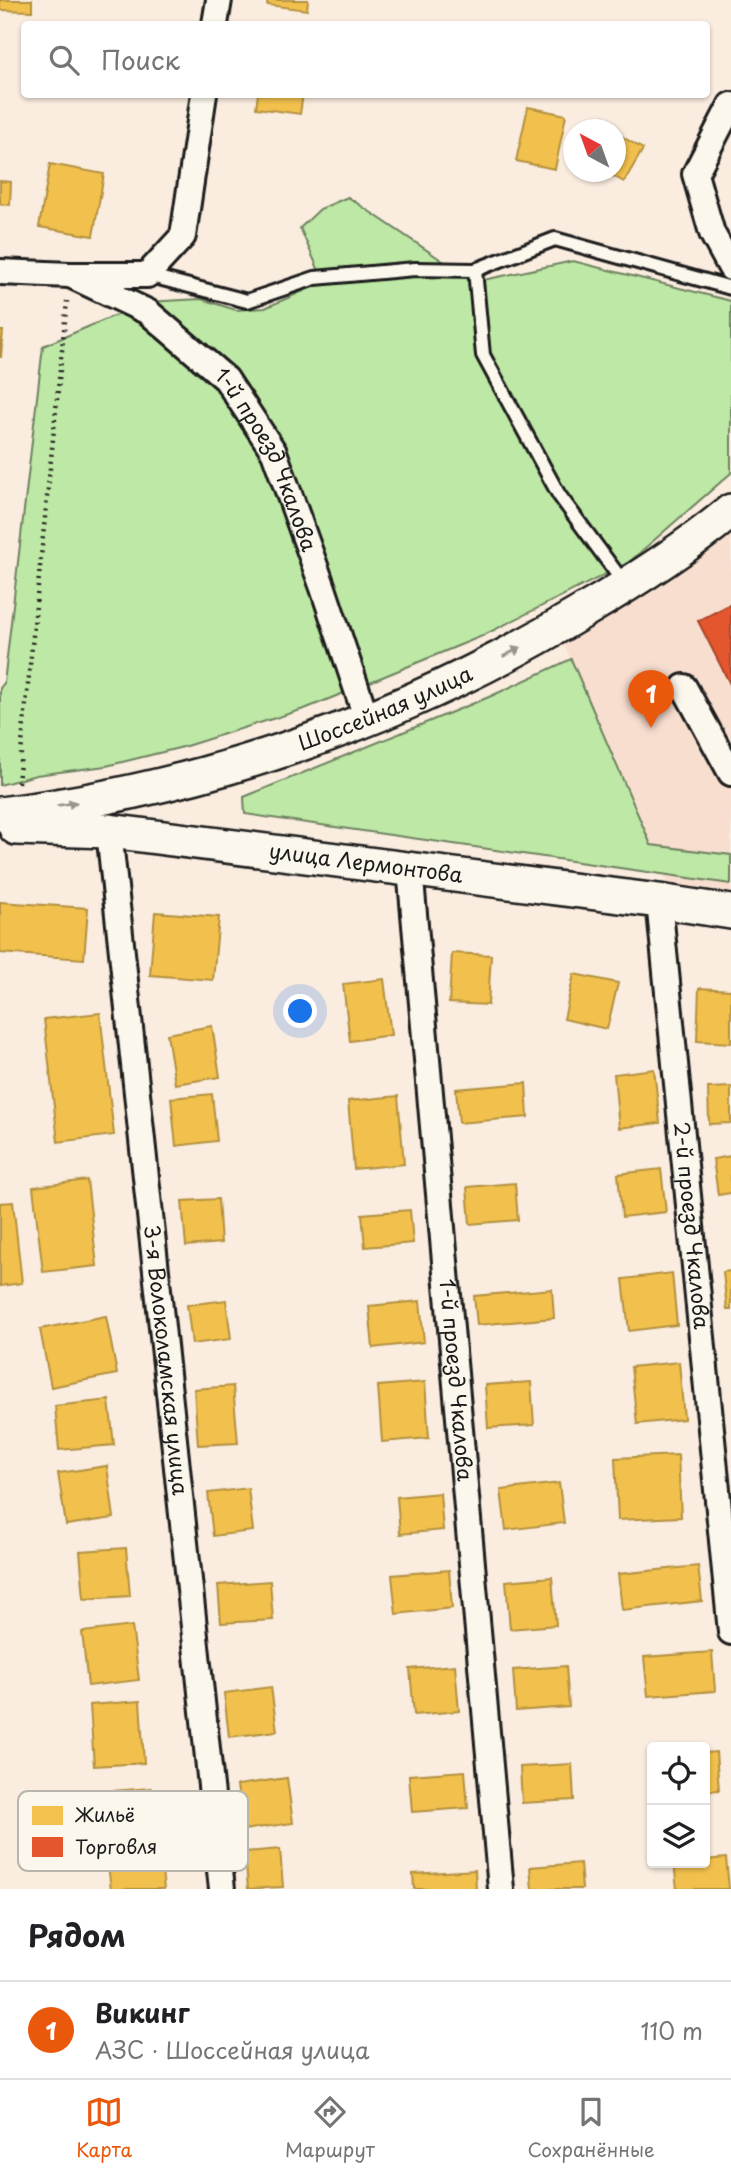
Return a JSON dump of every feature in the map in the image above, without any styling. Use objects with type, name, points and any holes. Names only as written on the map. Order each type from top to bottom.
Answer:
[{"type":"main road","name":"Шоссейная улица","points":[[5,818],[229,767],[367,720],[456,681],[542,636],[626,586],[731,511]]},
{"type":"main road","name":"улица Лермонтова","points":[[5,818],[731,912]]},
{"type":"street","points":[[216,21],[219,0]]},
{"type":"street","points":[[0,272],[147,275],[183,236],[203,98]]},
{"type":"street","points":[[731,105],[695,174],[712,233],[731,268]]},
{"type":"street","name":"1-й проезд Чкалова","points":[[70,275],[148,312],[226,379],[274,452],[367,720]]},
{"type":"street","points":[[684,687],[731,773]]},
{"type":"street","name":"3-я Волоколамская улица","points":[[109,831],[212,1791]]},
{"type":"street","name":"1-й проезд Чкалова","points":[[410,869],[501,1889]]},
{"type":"street","name":"2-й проезд Чкалова","points":[[659,901],[731,1632]]},
{"type":"street","name":"3-я Волоколамская улица","points":[[220,1871],[222,1889]]},
{"type":"lane","points":[[147,275],[247,301],[314,278],[415,269],[475,270],[555,239],[731,288]]},
{"type":"lane","points":[[475,270],[483,355],[559,495],[626,586]]},
{"type":"path","points":[[5,818],[70,275]]},
{"type":"shaded area","points":[[731,511],[731,912],[676,903],[557,628]]},
{"type":"green space","points":[[348,197],[474,282],[573,261],[731,301],[731,473],[628,563],[482,636],[307,708],[183,747],[106,766],[36,775],[0,785],[0,688],[4,683],[43,346],[146,302],[201,299],[236,310],[265,308],[324,282],[300,228],[320,209]]},
{"type":"green space","points":[[571,659],[651,845],[731,855],[731,884],[245,814],[244,797],[489,697]]},
{"type":"building: Жильё","points":[[0,0],[32,0],[32,11],[0,10]]},
{"type":"building: Жильё","points":[[268,0],[308,0],[307,10],[267,5]]},
{"type":"building: Жильё","points":[[257,98],[302,98],[300,114],[256,108]]},
{"type":"building: Жильё","points":[[528,107],[566,115],[563,119],[555,169],[516,161]]},
{"type":"building: Жильё","points":[[626,139],[643,149],[626,179]]},
{"type":"building: Жильё","points":[[50,164],[104,174],[93,236],[39,227]]},
{"type":"building: Жильё","points":[[0,181],[11,182],[10,205],[0,204]]},
{"type":"building: Жильё","points":[[0,331],[3,331],[1,357],[0,357]]},
{"type":"building: Жильё","points":[[0,902],[88,908],[84,959],[0,953]]},
{"type":"building: Жильё","points":[[155,912],[219,917],[213,980],[150,975]]},
{"type":"building: Жильё","points":[[452,953],[491,955],[488,1005],[449,1003]]},
{"type":"building: Жильё","points":[[574,974],[618,983],[607,1029],[564,1019]]},
{"type":"building: Жильё","points":[[384,979],[391,1035],[350,1041],[343,984]]},
{"type":"building: Жильё","points":[[699,988],[731,990],[731,1043],[697,1041]]},
{"type":"building: Жильё","points":[[100,1013],[114,1135],[58,1142],[44,1019]]},
{"type":"building: Жильё","points":[[212,1026],[220,1077],[175,1084],[167,1034]]},
{"type":"building: Жильё","points":[[654,1069],[660,1123],[619,1128],[614,1074]]},
{"type":"building: Жильё","points":[[526,1083],[528,1117],[459,1123],[456,1089]]},
{"type":"building: Жильё","points":[[731,1087],[731,1123],[709,1124],[708,1088]]},
{"type":"building: Жильё","points":[[212,1094],[217,1141],[176,1146],[171,1098]]},
{"type":"building: Жильё","points":[[398,1096],[404,1164],[354,1169],[348,1101]]},
{"type":"building: Жильё","points":[[731,1156],[731,1193],[718,1195],[713,1159]]},
{"type":"building: Жильё","points":[[661,1169],[666,1212],[622,1217],[618,1174]]},
{"type":"building: Жильё","points":[[87,1180],[97,1266],[43,1272],[33,1187]]},
{"type":"building: Жильё","points":[[515,1183],[518,1220],[470,1224],[467,1187]]},
{"type":"building: Жильё","points":[[218,1199],[221,1243],[186,1246],[182,1201]]},
{"type":"building: Жильё","points":[[13,1202],[22,1283],[0,1286],[0,1203]]},
{"type":"building: Жильё","points":[[410,1210],[413,1243],[365,1247],[362,1214]]},
{"type":"building: Жильё","points":[[731,1271],[731,1310],[727,1310],[723,1272]]},
{"type":"building: Жильё","points":[[672,1273],[677,1325],[629,1331],[623,1279]]},
{"type":"building: Жильё","points":[[552,1289],[554,1318],[477,1325],[474,1296]]},
{"type":"building: Жильё","points":[[226,1300],[231,1339],[192,1344],[187,1305]]},
{"type":"building: Жильё","points":[[420,1301],[424,1342],[373,1348],[369,1306]]},
{"type":"building: Жильё","points":[[106,1316],[117,1374],[51,1387],[40,1329]]},
{"type":"building: Жильё","points":[[679,1362],[684,1419],[637,1424],[631,1367]]},
{"type":"building: Жильё","points":[[425,1382],[429,1438],[382,1442],[378,1386]]},
{"type":"building: Жильё","points":[[531,1382],[534,1425],[488,1428],[485,1385]]},
{"type":"building: Жильё","points":[[233,1386],[238,1443],[198,1445],[194,1389]]},
{"type":"building: Жильё","points":[[109,1400],[114,1445],[59,1450],[55,1406]]},
{"type":"building: Жильё","points":[[678,1455],[681,1517],[618,1520],[615,1458]]},
{"type":"building: Жильё","points":[[107,1466],[114,1518],[66,1525],[58,1473]]},
{"type":"building: Жильё","points":[[559,1483],[564,1523],[506,1530],[501,1490]]},
{"type":"building: Жильё","points":[[248,1488],[253,1531],[213,1536],[208,1493]]},
{"type":"building: Жильё","points":[[440,1493],[443,1530],[400,1534],[397,1497]]},
{"type":"building: Жильё","points":[[126,1548],[130,1596],[84,1599],[80,1551]]},
{"type":"building: Жильё","points":[[698,1566],[702,1601],[622,1610],[618,1574]]},
{"type":"building: Жильё","points":[[449,1570],[452,1608],[396,1614],[392,1575]]},
{"type":"building: Жильё","points":[[552,1577],[556,1625],[510,1629],[506,1581]]},
{"type":"building: Жильё","points":[[270,1581],[273,1620],[221,1623],[218,1585]]},
{"type":"building: Жильё","points":[[132,1626],[139,1680],[88,1686],[82,1632]]},
{"type":"building: Жильё","points":[[712,1652],[715,1691],[648,1696],[644,1657]]},
{"type":"building: Жильё","points":[[455,1665],[459,1711],[414,1715],[410,1669]]},
{"type":"building: Жильё","points":[[566,1666],[569,1707],[516,1711],[513,1670]]},
{"type":"building: Жильё","points":[[271,1687],[277,1731],[229,1737],[224,1693]]},
{"type":"building: Жильё","points":[[140,1701],[144,1763],[94,1766],[90,1705]]},
{"type":"building: Жильё","points":[[716,1752],[719,1790],[710,1791],[710,1753]]},
{"type":"building: Жильё","points":[[572,1764],[574,1800],[522,1803],[520,1767]]},
{"type":"building: Жильё","points":[[465,1771],[468,1808],[412,1812],[409,1775]]},
{"type":"building: Жильё","points":[[287,1778],[293,1823],[248,1829],[248,1791],[238,1791],[237,1785]]},
{"type":"building: Жильё","points":[[151,1788],[151,1791],[112,1791]]},
{"type":"building: Жильё","points":[[280,1849],[283,1887],[248,1889],[248,1852]]},
{"type":"building: Жильё","points":[[726,1858],[729,1889],[677,1889],[675,1868],[710,1868],[710,1860]]},
{"type":"building: Жильё","points":[[580,1863],[582,1889],[532,1889],[530,1867]]},
{"type":"building: Жильё","points":[[475,1870],[476,1889],[414,1889],[413,1874]]},
{"type":"building: Жильё","points":[[109,1871],[162,1871],[164,1889],[111,1889]]},
{"type":"building: Торговля","points":[[731,604],[731,686],[698,621]]},
{"type":"place","name":"Викинг","points":[[651,728]]}]
